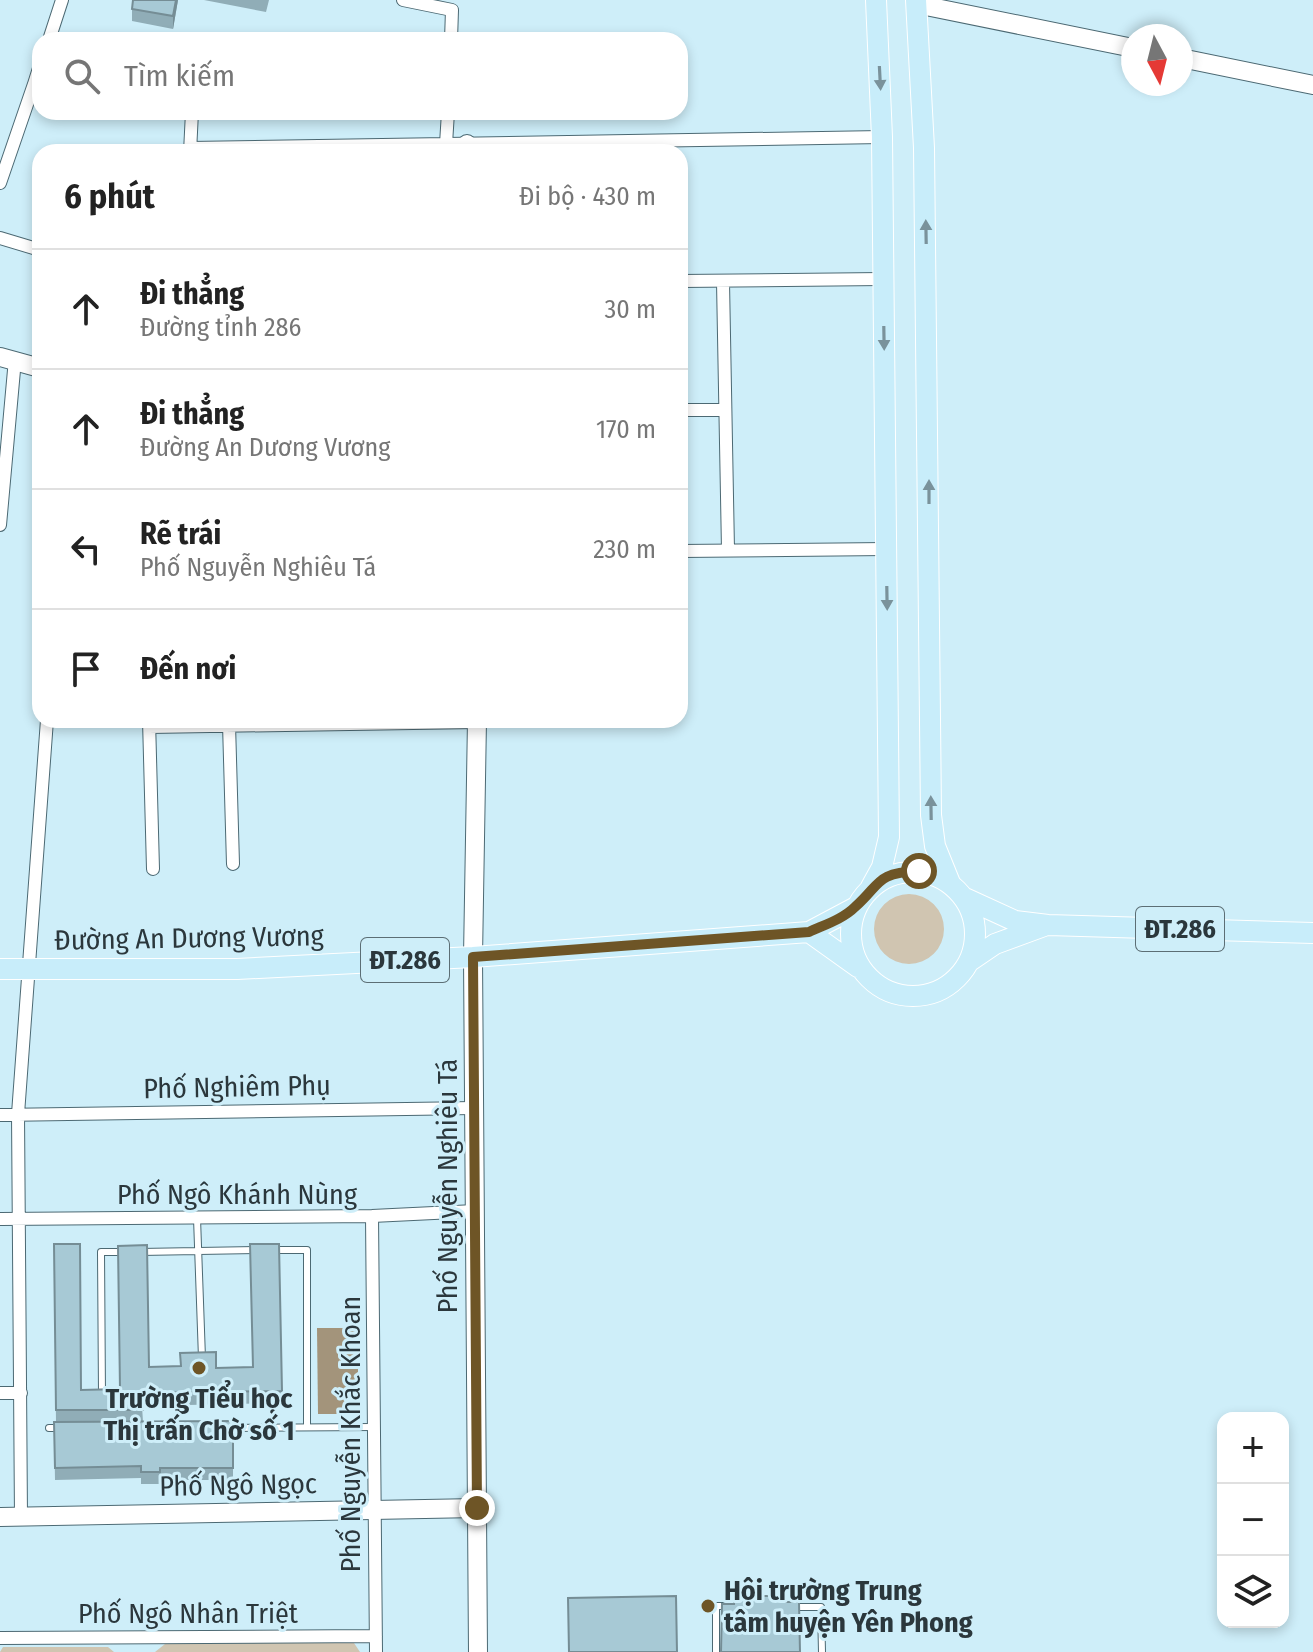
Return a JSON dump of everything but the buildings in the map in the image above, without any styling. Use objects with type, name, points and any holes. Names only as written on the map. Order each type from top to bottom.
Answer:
[{"type":"main road","points":[[871,887],[882,867],[889,837],[882,137],[876,0]]},
{"type":"main road","points":[[916,2],[924,148],[931,815],[935,846],[950,883]]},
{"type":"main road","name":"ĐT.286","points":[[856,907],[871,887],[902,872],[919,871],[950,883],[965,898],[1015,921],[1048,925],[1313,933]]},
{"type":"main road","name":"ĐT.286","points":[[965,898],[974,918],[976,940],[970,961]]},
{"type":"main road","points":[[856,907],[850,939],[861,970]]},
{"type":"main road","name":"Đường An Dương Vương","points":[[0,969],[237,969],[473,957],[809,932],[856,907]]},
{"type":"main road","name":"ĐT.286","points":[[809,932],[886,990],[918,997],[939,991],[957,978],[970,961],[995,944],[1048,925]]},
{"type":"street","points":[[52,32],[62,0]]},
{"type":"street","points":[[403,0],[452,10],[451,32]]},
{"type":"street","points":[[916,2],[1121,45]]},
{"type":"street","points":[[1193,60],[1313,85]]},
{"type":"street","points":[[0,183],[32,97]]},
{"type":"street","points":[[190,144],[192,120]]},
{"type":"street","points":[[446,144],[448,120]]},
{"type":"street","points":[[675,144],[882,137]]},
{"type":"street","points":[[0,238],[32,248]]},
{"type":"street","points":[[688,281],[883,279]]},
{"type":"street","points":[[723,282],[728,550]]},
{"type":"street","points":[[0,525],[8,358],[32,366]]},
{"type":"street","points":[[688,410],[724,410]]},
{"type":"street","points":[[688,551],[887,549]]},
{"type":"street","points":[[21,1517],[18,1114],[46,728]]},
{"type":"street","points":[[149,728],[153,869]]},
{"type":"street","points":[[229,728],[233,864]]},
{"type":"street","name":"Phố Nguyễn Nghiêu Tá","points":[[477,728],[473,957],[478,1652]]},
{"type":"street","name":"Phố Nghiêm Phụ","points":[[0,1115],[474,1108]]},
{"type":"street","name":"Phố Ngô Khánh Nùng","points":[[0,1219],[372,1216],[475,1211]]},
{"type":"street","name":"Phố Nguyễn Khắc Khoan","points":[[372,1216],[376,1652]]},
{"type":"street","points":[[0,1393],[21,1393]]},
{"type":"street","name":"Phố Ngô Ngọc","points":[[0,1517],[477,1508]]},
{"type":"street","name":"Phố Ngô Nhân Triệt","points":[[0,1638],[376,1636]]},
{"type":"street","points":[[138,1637],[138,1652]]},
{"type":"lane","points":[[197,1218],[202,1359]]},
{"type":"lane","points":[[102,1395],[101,1252],[307,1250],[307,1427]]},
{"type":"lane","points":[[216,1428],[374,1427]]},
{"type":"lane","points":[[49,1428],[79,1428]]},
{"type":"lane","points":[[716,1652],[716,1606],[731,1606]]},
{"type":"lane","points":[[791,1607],[821,1607],[822,1652]]},
{"type":"shaded area","points":[[916,894],[938,909],[944,929],[942,943],[934,954],[923,962],[902,964],[884,954],[876,943],[874,922],[884,904],[895,896]]},
{"type":"shaded area","points":[[317,1328],[358,1328],[358,1414],[318,1414]]},
{"type":"shaded area","points":[[354,1643],[360,1652],[155,1652],[165,1644]]},
{"type":"shaded area","points":[[3,1647],[108,1647],[114,1652],[0,1652]]},
{"type":"place","name":"Trường Tiểu học Thị trấn Chờ số 1","points":[[199,1368]]},
{"type":"place","name":"Hội trường Trung tâm huyện Yên Phong","points":[[708,1606]]},
{"type":"route","points":[[477,1508],[473,957],[809,932],[856,907],[874,884],[902,872],[919,871]]}]
